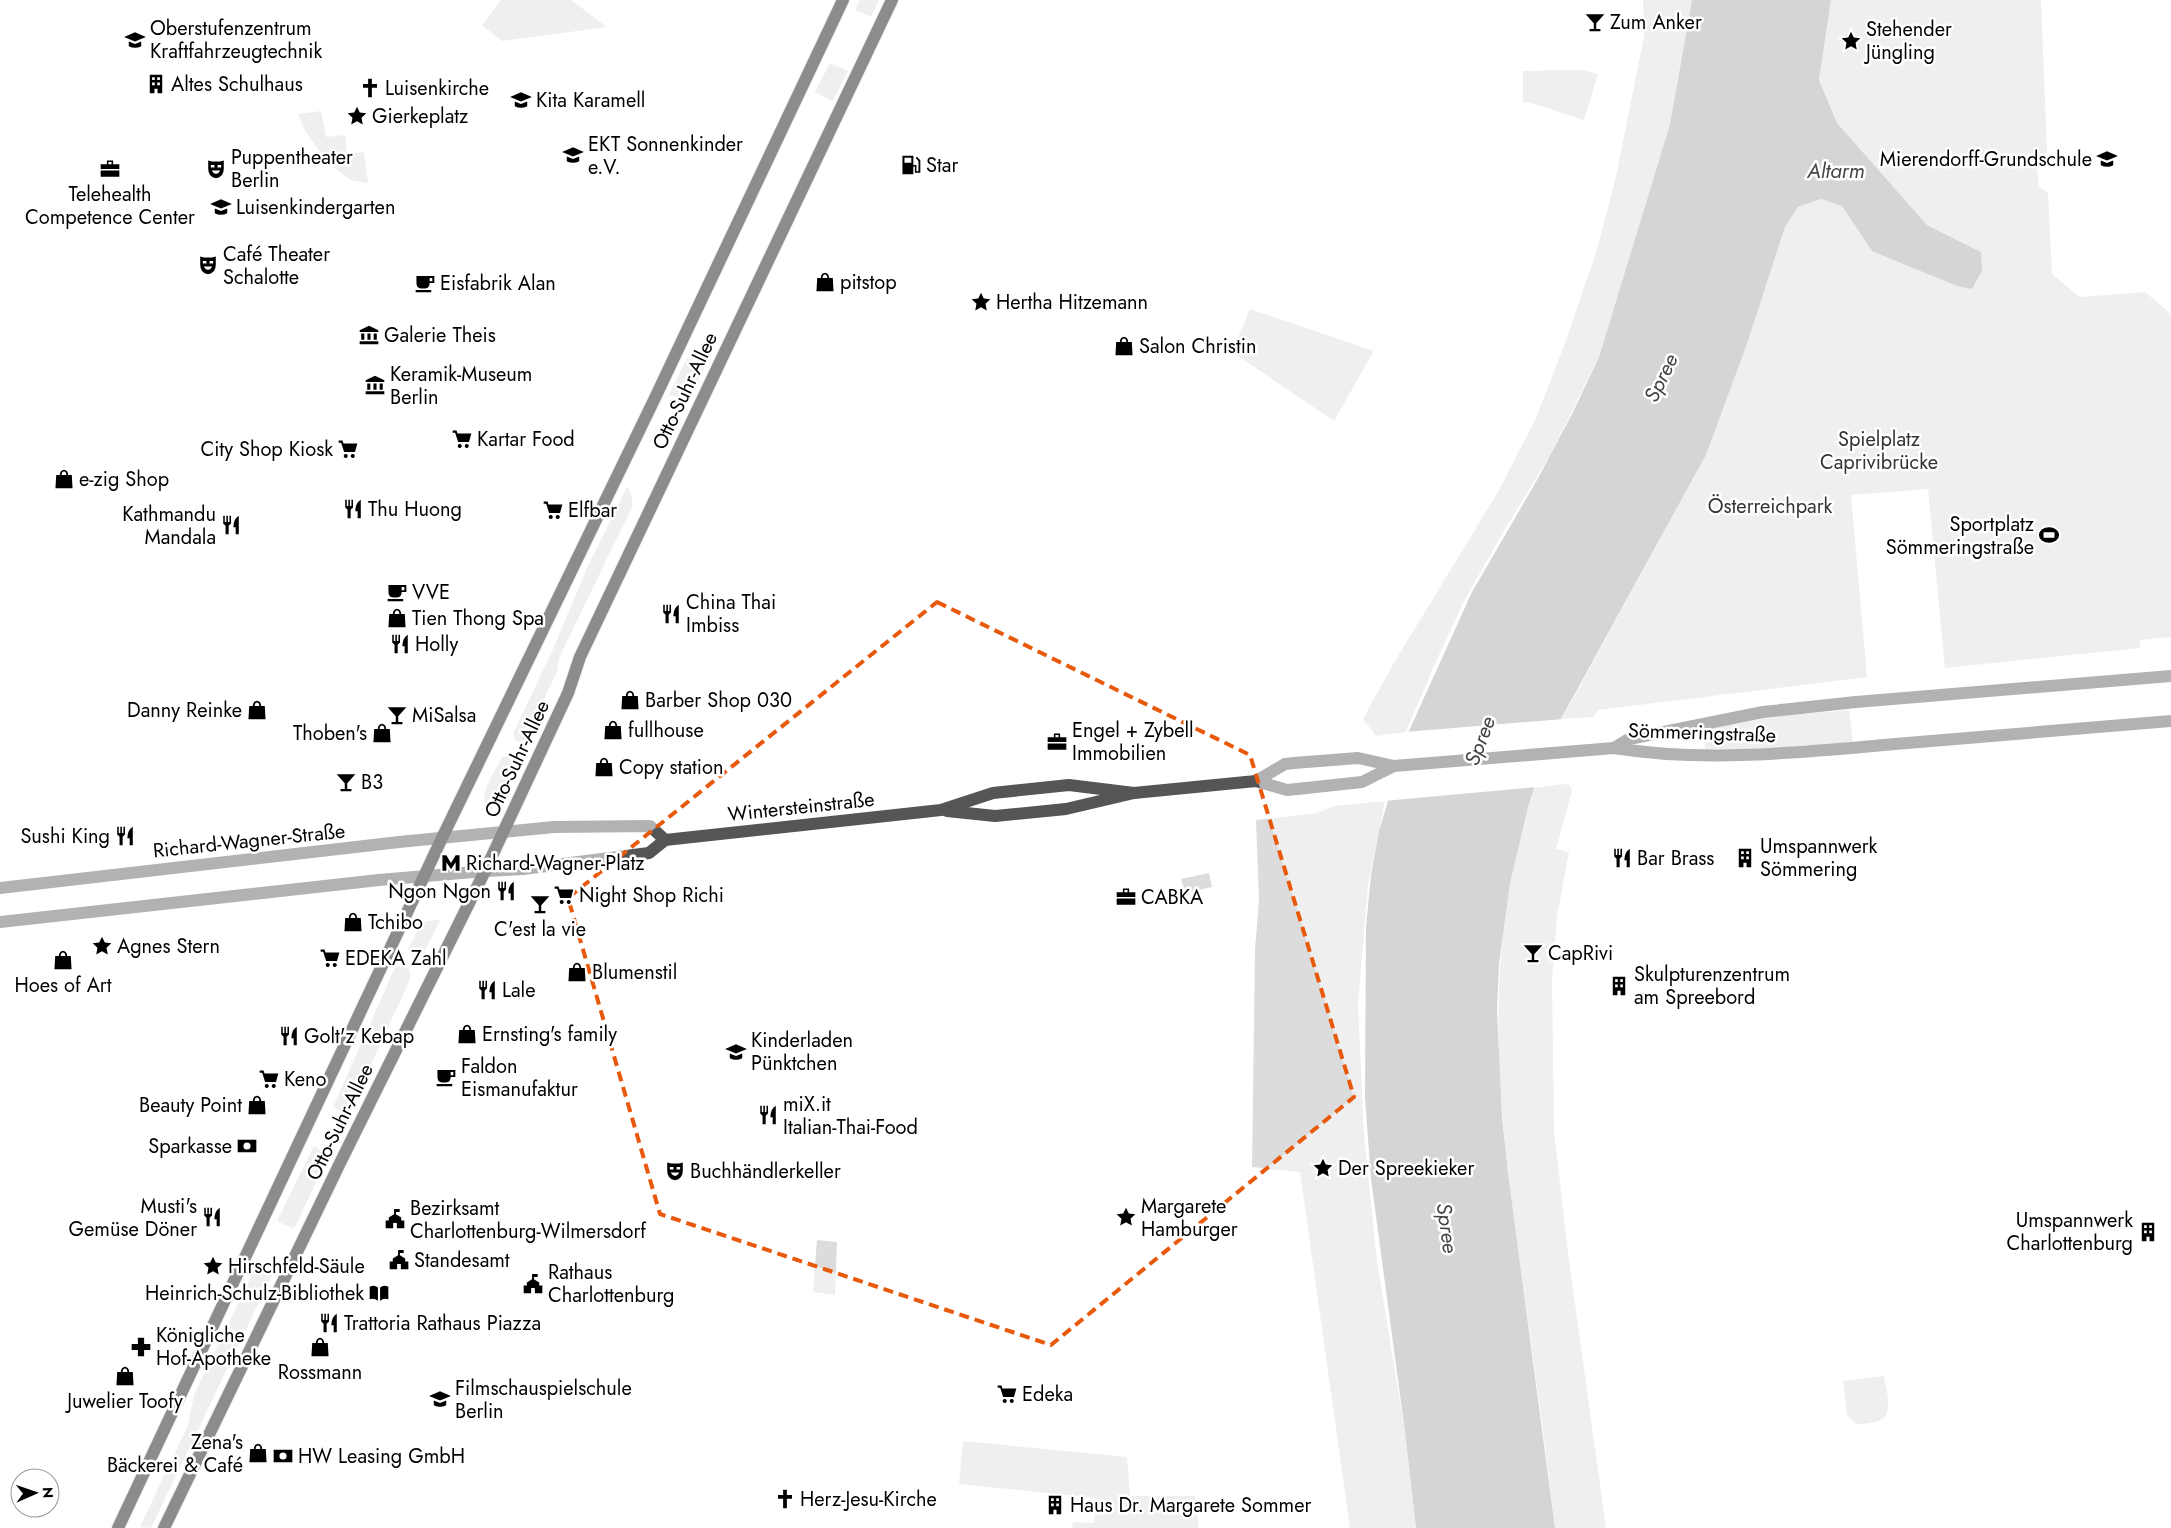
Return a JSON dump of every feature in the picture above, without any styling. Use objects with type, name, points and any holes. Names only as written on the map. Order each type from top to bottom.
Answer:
[{"type":"main road","name":"Otto-Suhr-Allee","points":[[118,1528],[442,838],[654,400],[843,0]]},
{"type":"main road","name":"Otto-Suhr-Allee","points":[[164,1528],[340,1163],[485,871],[566,698],[580,657],[892,0]]},
{"type":"street","name":"Sömmeringstraße","points":[[1614,748],[1629,739],[1763,712],[2171,676]]},
{"type":"street","name":"Sömmeringstraße","points":[[1614,748],[1646,753],[1679,755],[1787,755],[2171,721]]},
{"type":"street","name":"Wintersteinstraße","points":[[1256,781],[1285,764],[1358,758],[1394,766],[1614,748]]},
{"type":"street","name":"Wintersteinstraße","points":[[941,810],[995,816],[1066,810],[1134,793],[1256,781],[1287,790],[1362,782],[1394,766]]},
{"type":"street","name":"Wintersteinstraße","points":[[485,871],[523,869],[649,853],[665,840],[941,810],[993,793],[1069,785],[1134,793]]},
{"type":"street","points":[[503,832],[554,827],[650,826],[665,840]]},
{"type":"street","name":"Richard-Wagner-Straße","points":[[0,888],[503,832]]},
{"type":"street","points":[[0,922],[485,871]]},
{"type":"highlighted area","points":[[937,602],[1250,755],[1354,1097],[1051,1345],[660,1214],[568,898]]},
{"type":"green space","points":[[501,0],[571,0],[607,27],[502,41],[482,25]]},
{"type":"green space","points":[[860,0],[879,0],[871,17],[855,10]]},
{"type":"green space","points":[[1643,0],[1692,0],[1670,124],[1599,357],[1550,455],[1463,603],[1406,732],[1376,736],[1363,719],[1392,666],[1498,492],[1536,418],[1565,343],[1596,253],[1615,181],[1644,36]]},
{"type":"green space","points":[[1831,0],[2041,0],[2047,151],[2037,168],[2039,186],[2048,193],[2052,274],[2080,297],[2145,292],[2171,314],[2171,637],[2140,640],[2140,648],[1945,668],[1928,489],[1851,495],[1867,677],[1598,710],[1594,717],[1562,719],[1706,455],[1747,344],[1785,227],[1798,207],[1821,199],[1842,206],[1872,251],[1981,252],[1927,225],[1837,123],[1819,80]]},
{"type":"green space","points":[[830,63],[848,71],[833,101],[815,92]]},
{"type":"green space","points":[[1581,70],[1598,74],[1584,120],[1523,102],[1523,71]]},
{"type":"green space","points":[[321,111],[326,137],[345,135],[347,154],[364,152],[368,183],[350,180],[329,164],[306,132],[298,114]]},
{"type":"green space","points":[[1250,309],[1374,351],[1334,421],[1232,352]]},
{"type":"green space","points":[[687,358],[705,366],[689,400],[669,395]]},
{"type":"green space","points":[[627,487],[630,490],[633,505],[559,658],[557,672],[524,740],[516,741],[513,734],[554,647],[587,568]]},
{"type":"green space","points":[[1849,710],[1853,742],[1793,749],[1705,749],[1703,730],[1779,716]]},
{"type":"green space","points":[[502,757],[512,758],[514,764],[491,812],[488,813],[484,799],[485,792]]},
{"type":"green space","points":[[1570,785],[1572,791],[1556,849],[1569,852],[1557,917],[1552,979],[1554,1131],[1568,1253],[1606,1528],[1555,1528],[1510,1192],[1501,1091],[1499,991],[1502,940],[1516,851],[1535,788]]},
{"type":"green space","points":[[1385,801],[1368,885],[1358,1004],[1364,1135],[1377,1261],[1405,1432],[1416,1528],[1350,1528],[1300,1172],[1252,1167],[1255,950],[1259,899],[1256,820],[1317,813],[1334,806]]},
{"type":"green space","points":[[1209,873],[1212,887],[1185,893],[1181,879]]},
{"type":"green space","points":[[441,919],[422,956],[408,949],[422,922]]},
{"type":"green space","points":[[400,966],[409,970],[409,980],[348,1114],[333,1107],[395,968]]},
{"type":"green space","points":[[314,1146],[329,1155],[294,1229],[277,1221]]},
{"type":"green space","points":[[817,1240],[837,1242],[835,1295],[813,1292]]},
{"type":"green space","points":[[258,1262],[275,1269],[151,1528],[140,1527],[188,1425],[194,1395]]},
{"type":"green space","points":[[1884,1376],[1888,1406],[1884,1417],[1870,1423],[1854,1423],[1847,1415],[1843,1381]]},
{"type":"green space","points":[[963,1441],[1127,1457],[1130,1496],[1195,1496],[1199,1528],[1072,1528],[1073,1522],[1094,1523],[1096,1498],[959,1484]]},
{"type":"water","points":[[1692,0],[1831,0],[1819,80],[1837,123],[1927,225],[1981,252],[1982,271],[1972,289],[1957,286],[1872,251],[1842,206],[1821,199],[1798,207],[1785,227],[1747,344],[1706,455],[1561,719],[1549,745],[1528,807],[1510,883],[1499,964],[1497,1010],[1502,1116],[1508,1173],[1555,1528],[1416,1528],[1371,1179],[1365,1098],[1366,927],[1371,875],[1379,831],[1408,733],[1472,592],[1537,480],[1573,412],[1599,357],[1670,124]]},
{"type":"pier","points":[[1564,719],[1551,746],[1538,787],[1384,801],[1405,732]]},
{"type":"place","name":"Zum Anker","points":[[1595,22]]},
{"type":"place","name":"Oberstufenzentrum Kraftfahrzeugtechnik","points":[[135,40]]},
{"type":"place","name":"Stehender Jüngling","points":[[1851,41]]},
{"type":"place","name":"Altes Schulhaus","points":[[156,84]]},
{"type":"place","name":"Luisenkirche","points":[[370,88]]},
{"type":"place","name":"Kita Karamell","points":[[521,100]]},
{"type":"place","name":"Gierkeplatz","points":[[357,116]]},
{"type":"place","name":"EKT Sonnenkinder e.V.","points":[[573,155]]},
{"type":"place","name":"Mierendorff-Grundschule","points":[[2107,159]]},
{"type":"place","name":"Star","points":[[911,165]]},
{"type":"place","name":"Telehealth Competence Center","points":[[110,169]]},
{"type":"place","name":"Puppentheater Berlin","points":[[216,169]]},
{"type":"place","name":"Luisenkindergarten","points":[[221,207]]},
{"type":"place","name":"Café Theater Schalotte","points":[[208,265]]},
{"type":"place","name":"pitstop","points":[[825,282]]},
{"type":"place","name":"Eisfabrik Alan","points":[[425,283]]},
{"type":"place","name":"Hertha Hitzemann","points":[[981,302]]},
{"type":"place","name":"Galerie Theis","points":[[369,335]]},
{"type":"place","name":"Salon Christin","points":[[1124,346]]},
{"type":"place","name":"Keramik-Museum Berlin","points":[[375,385]]},
{"type":"place","name":"Kartar Food","points":[[462,439]]},
{"type":"place","name":"City Shop Kiosk","points":[[348,449]]},
{"type":"place","name":"e-zig Shop","points":[[64,479]]},
{"type":"place","name":"Thu Huong","points":[[353,509]]},
{"type":"place","name":"Elfbar","points":[[553,510]]},
{"type":"place","name":"Kathmandu Mandala","points":[[231,525]]},
{"type":"place","name":"Sportplatz Sömmeringstraße","points":[[2049,535]]},
{"type":"place","name":"VVE","points":[[397,592]]},
{"type":"place","name":"China Thai Imbiss","points":[[671,614]]},
{"type":"place","name":"Tien Thong Spa","points":[[397,618]]},
{"type":"place","name":"Holly","points":[[400,644]]},
{"type":"place","name":"Barber Shop 030","points":[[630,700]]},
{"type":"place","name":"Danny Reinke","points":[[257,710]]},
{"type":"place","name":"MiSalsa","points":[[397,715]]},
{"type":"place","name":"fullhouse","points":[[613,730]]},
{"type":"place","name":"Thoben's","points":[[382,733]]},
{"type":"place","name":"Engel + Zybell Immobilien","points":[[1057,742]]},
{"type":"place","name":"Copy station","points":[[604,767]]},
{"type":"place","name":"B3","points":[[346,782]]},
{"type":"place","name":"Sushi King","points":[[125,836]]},
{"type":"place","name":"Bar Brass","points":[[1622,858]]},
{"type":"place","name":"Umspannwerk Sömmering","points":[[1745,858]]},
{"type":"place","name":"Richard-Wagner-Platz","points":[[451,863]]},
{"type":"place","name":"Ngon Ngon","points":[[506,891]]},
{"type":"place","name":"Night Shop Richi","points":[[564,895]]},
{"type":"place","name":"CABKA","points":[[1126,897]]},
{"type":"place","name":"C'est la vie","points":[[540,904]]},
{"type":"place","name":"Tchibo","points":[[353,922]]},
{"type":"place","name":"Agnes Stern","points":[[102,946]]},
{"type":"place","name":"CapRivi","points":[[1533,953]]},
{"type":"place","name":"EDEKA Zahl","points":[[330,958]]},
{"type":"place","name":"Hoes of Art","points":[[63,960]]},
{"type":"place","name":"Blumenstil","points":[[577,972]]},
{"type":"place","name":"Skulpturenzentrum am Spreebord","points":[[1619,986]]},
{"type":"place","name":"Lale","points":[[487,990]]},
{"type":"place","name":"Ernsting's family","points":[[467,1034]]},
{"type":"place","name":"Golt'z Kebap","points":[[289,1036]]},
{"type":"place","name":"Kinderladen Pünktchen","points":[[736,1052]]},
{"type":"place","name":"Faldon Eismanufaktur","points":[[446,1077]]},
{"type":"place","name":"Keno","points":[[269,1079]]},
{"type":"place","name":"Beauty Point","points":[[257,1105]]},
{"type":"place","name":"miX.it Italian-Thai-Food","points":[[768,1115]]},
{"type":"place","name":"Sparkasse","points":[[247,1146]]},
{"type":"place","name":"Der Spreekieker","points":[[1323,1168]]},
{"type":"place","name":"Buchhändlerkeller","points":[[675,1171]]},
{"type":"place","name":"Musti's Gemüse Döner","points":[[212,1217]]},
{"type":"place","name":"Margarete Hamburger","points":[[1126,1217]]},
{"type":"place","name":"Bezirksamt Charlottenburg-Wilmersdorf","points":[[395,1219]]},
{"type":"place","name":"Umspannwerk Charlottenburg","points":[[2148,1232]]},
{"type":"place","name":"Standesamt","points":[[399,1260]]},
{"type":"place","name":"Hirschfeld-Säule","points":[[213,1266]]},
{"type":"place","name":"Rathaus Charlottenburg","points":[[533,1284]]},
{"type":"place","name":"Heinrich-Schulz-Bibliothek","points":[[379,1293]]},
{"type":"place","name":"Trattoria Rathaus Piazza","points":[[329,1323]]},
{"type":"place","name":"Königliche Hof-Apotheke","points":[[141,1347]]},
{"type":"place","name":"Rossmann","points":[[320,1347]]},
{"type":"place","name":"Juwelier Toofy","points":[[125,1376]]},
{"type":"place","name":"Edeka","points":[[1007,1394]]},
{"type":"place","name":"Filmschauspielschule Berlin","points":[[440,1399]]},
{"type":"place","name":"Zena's Bäckerei & Café","points":[[258,1453]]},
{"type":"place","name":"HW Leasing GmbH","points":[[283,1456]]},
{"type":"place","name":"Herz-Jesu-Kirche","points":[[785,1499]]},
{"type":"place","name":"Haus Dr. Margarete Sommer","points":[[1055,1505]]},
{"type":"water label","name":"Altarm","points":[[1836,171]]},
{"type":"water label","name":"Spree","points":[[1661,378]]},
{"type":"water label","name":"Spree","points":[[1480,741]]},
{"type":"water label","name":"Spree","points":[[1447,1228]]},
{"type":"park label","name":"Spielplatz Caprivibrücke","points":[[1879,450]]},
{"type":"park label","name":"Österreichpark","points":[[1770,506]]}]
